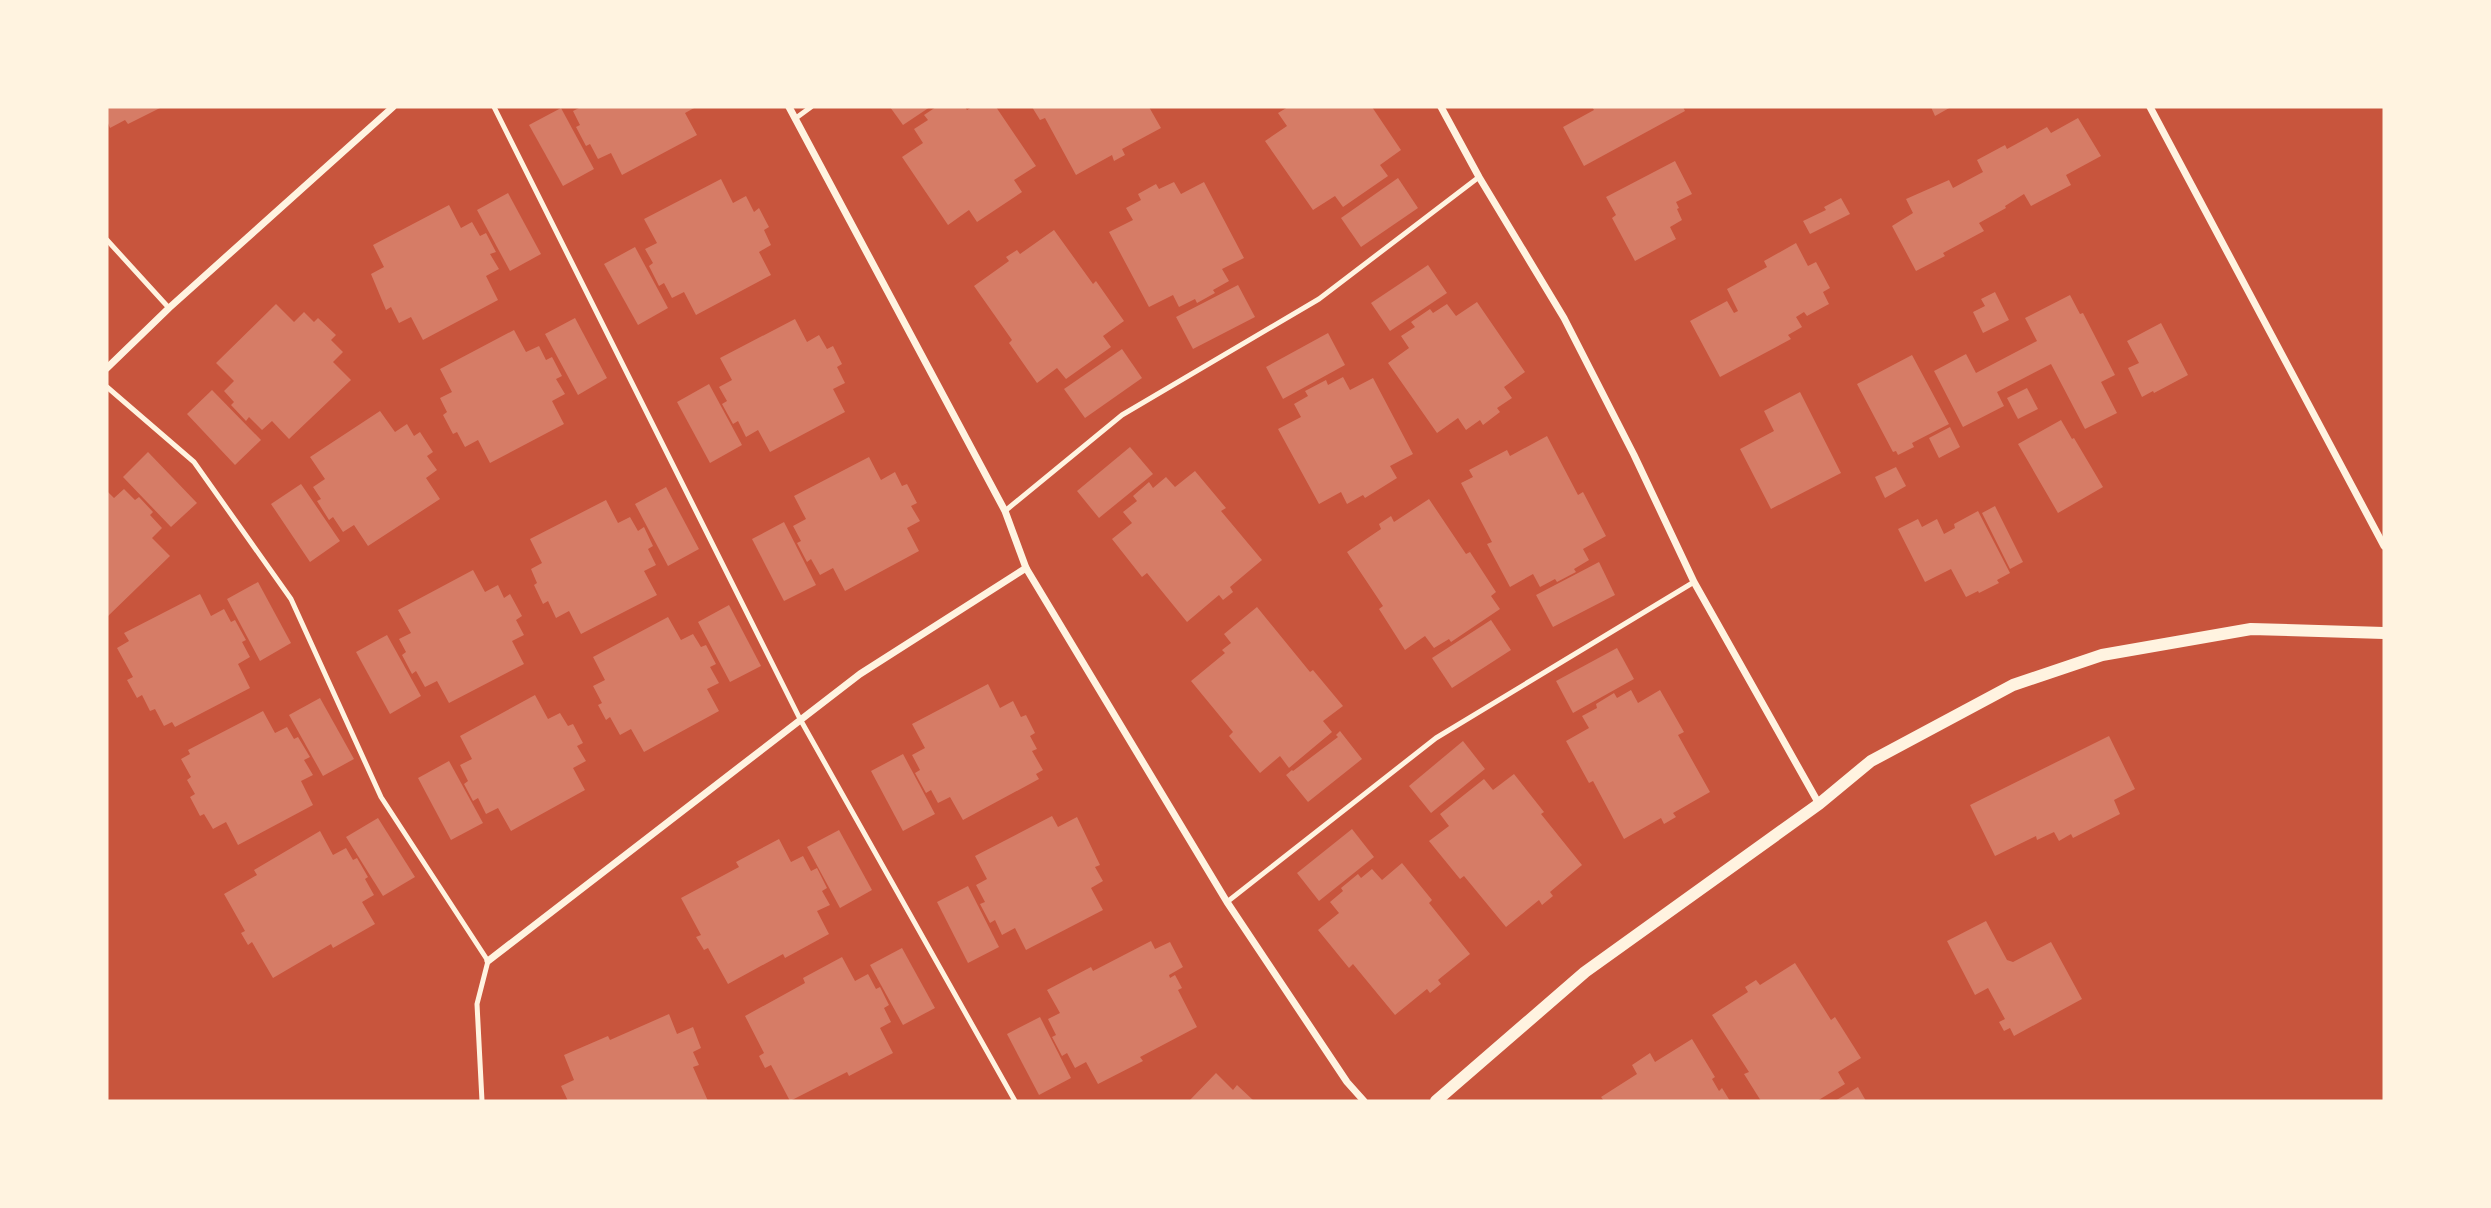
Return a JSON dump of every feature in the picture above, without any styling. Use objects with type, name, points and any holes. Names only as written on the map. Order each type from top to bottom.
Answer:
[{"type":"street","points":[[107,368],[169,308],[393,107]]},
{"type":"street","points":[[789,107],[1005,511],[1026,568],[1227,902],[1347,1082],[1364,1101]]},
{"type":"street","points":[[1441,107],[1479,177],[1564,318],[1634,455],[1694,582],[1818,804]]},
{"type":"street","points":[[2150,107],[2384,547]]},
{"type":"street","points":[[488,961],[860,674],[1026,568]]},
{"type":"street","points":[[1436,1101],[1585,972],[1818,804],[1871,761],[2013,685],[2102,655],[2251,629],[2384,634]]},
{"type":"lane","points":[[495,107],[800,719],[1015,1101]]},
{"type":"lane","points":[[796,118],[811,107]]},
{"type":"lane","points":[[1005,511],[1122,415],[1319,299],[1479,177]]},
{"type":"lane","points":[[107,240],[169,308]]},
{"type":"lane","points":[[107,387],[194,462],[290,599],[381,797],[488,961],[477,1004],[482,1101]]},
{"type":"lane","points":[[1227,902],[1436,738],[1694,582]]},
{"type":"building","points":[[107,107],[162,107],[128,124],[125,120],[110,128]]},
{"type":"building","points":[[581,107],[696,107],[685,113],[697,135],[622,175],[611,153],[598,159],[590,144],[586,146],[576,127],[580,125],[573,111]]},
{"type":"building","points":[[890,107],[930,107],[903,125]]},
{"type":"building","points":[[936,107],[965,107],[967,110],[972,107],[996,107],[1036,166],[1014,180],[1022,192],[977,222],[969,210],[948,225],[902,157],[923,143],[914,129],[928,120],[924,115]]},
{"type":"building","points":[[1032,107],[1149,107],[1161,128],[1122,149],[1125,155],[1114,161],[1112,155],[1076,175],[1045,118],[1040,120]]},
{"type":"building","points":[[1288,107],[1372,107],[1401,150],[1380,165],[1388,176],[1343,207],[1335,196],[1313,210],[1265,141],[1287,126],[1278,113]]},
{"type":"building","points":[[1592,107],[1683,107],[1685,111],[1584,166],[1563,127],[1594,110]]},
{"type":"building","points":[[1931,107],[1951,107],[1935,116]]},
{"type":"building","points":[[561,108],[594,169],[563,186],[529,125]]},
{"type":"building","points":[[2078,118],[2101,156],[2066,175],[2071,185],[2031,206],[2024,194],[1979,223],[1984,231],[1916,271],[1892,226],[1913,213],[1906,199],[1949,180],[1953,188],[1983,172],[1977,160],[2005,145],[2007,149],[2047,127],[2051,133]]},
{"type":"building","points":[[1675,161],[1692,194],[1676,202],[1682,220],[1670,227],[1676,239],[1635,261],[1612,218],[1616,215],[1606,197]]},
{"type":"building","points":[[1398,178],[1418,208],[1361,247],[1341,218]]},
{"type":"building","points":[[721,179],[733,203],[746,196],[754,212],[759,208],[769,227],[764,230],[771,245],[759,252],[771,275],[696,315],[684,292],[672,298],[664,283],[659,286],[649,266],[653,263],[645,249],[657,243],[644,219]]},
{"type":"building","points":[[1174,182],[1181,194],[1204,182],[1244,258],[1222,269],[1229,281],[1197,303],[1195,299],[1179,307],[1173,295],[1149,307],[1109,232],[1133,220],[1126,208],[1141,200],[1138,194],[1156,184],[1159,189]]},
{"type":"building","points":[[508,193],[541,254],[510,271],[477,210]]},
{"type":"building","points":[[1841,198],[1850,214],[1810,234],[1803,221],[1826,210],[1824,207]]},
{"type":"building","points":[[449,205],[461,228],[472,222],[480,236],[486,233],[496,252],[490,254],[499,269],[486,276],[498,300],[423,340],[411,317],[399,323],[391,307],[386,310],[371,274],[384,267],[373,245]]},
{"type":"building","points":[[1054,230],[1093,284],[1096,281],[1124,321],[1103,336],[1111,347],[1066,379],[1057,368],[1037,383],[1009,343],[1012,340],[974,286],[1009,261],[1006,257],[1017,250],[1020,254]]},
{"type":"building","points":[[1796,243],[1808,266],[1816,262],[1830,288],[1823,292],[1829,304],[1807,316],[1804,312],[1796,317],[1802,327],[1788,335],[1791,339],[1720,377],[1690,321],[1727,301],[1734,313],[1738,311],[1727,289],[1767,267],[1764,261]]},
{"type":"building","points":[[635,247],[668,308],[638,325],[604,264]]},
{"type":"building","points":[[1428,265],[1447,293],[1390,331],[1371,303]]},
{"type":"building","points":[[1238,285],[1255,317],[1193,349],[1176,317]]},
{"type":"building","points":[[1995,292],[2009,320],[1983,333],[1973,312],[1985,306],[1981,299]]},
{"type":"building","points":[[2070,295],[2080,314],[2083,313],[2115,375],[2101,382],[2117,413],[2085,429],[2051,364],[1997,392],[2004,406],[1963,427],[1934,371],[1966,354],[1976,373],[2037,341],[2025,318]]},
{"type":"building","points":[[1477,302],[1525,372],[1504,387],[1512,398],[1497,408],[1500,412],[1483,425],[1480,420],[1466,430],[1458,418],[1437,433],[1388,363],[1409,348],[1401,336],[1415,327],[1411,322],[1430,309],[1433,313],[1447,304],[1456,316]]},
{"type":"building","points":[[276,304],[294,322],[304,312],[314,322],[318,318],[336,335],[331,340],[343,352],[333,362],[351,380],[289,439],[272,421],[262,430],[249,417],[246,421],[231,405],[234,402],[224,391],[234,381],[216,363]]},
{"type":"building","points":[[575,318],[607,378],[578,395],[545,334]]},
{"type":"building","points":[[795,319],[807,342],[819,335],[827,349],[833,346],[842,364],[837,367],[845,383],[833,389],[845,412],[770,452],[758,430],[746,437],[738,421],[733,424],[722,404],[727,401],[719,387],[732,380],[720,358]]},
{"type":"building","points":[[2161,323],[2188,375],[2142,397],[2128,368],[2139,363],[2127,341]]},
{"type":"building","points":[[514,330],[526,352],[539,346],[546,360],[552,357],[562,376],[556,379],[565,394],[552,401],[564,424],[490,463],[478,440],[465,447],[457,432],[453,434],[443,415],[447,412],[440,398],[452,392],[440,369]]},
{"type":"building","points":[[1328,333],[1345,365],[1283,399],[1266,367]]},
{"type":"building","points":[[1122,349],[1142,378],[1085,418],[1064,389]]},
{"type":"building","points":[[1912,355],[1949,424],[1912,443],[1914,447],[1898,455],[1896,451],[1893,452],[1857,384]]},
{"type":"building","points":[[1343,377],[1350,390],[1373,378],[1413,454],[1390,466],[1397,478],[1365,498],[1363,495],[1347,504],[1341,492],[1319,504],[1278,429],[1301,417],[1294,404],[1308,396],[1305,391],[1326,380],[1328,385]]},
{"type":"building","points":[[709,384],[742,445],[710,463],[677,402]]},
{"type":"building","points":[[2027,388],[2038,409],[2018,419],[2007,398]]},
{"type":"building","points":[[212,390],[261,440],[235,465],[187,414]]},
{"type":"building","points":[[1800,392],[1841,473],[1771,509],[1740,449],[1774,431],[1764,411]]},
{"type":"building","points":[[380,411],[395,432],[407,424],[414,436],[420,432],[433,452],[427,456],[437,470],[426,478],[440,499],[368,546],[354,525],[343,532],[333,517],[329,520],[317,501],[321,499],[313,487],[325,479],[310,457]]},
{"type":"building","points":[[2061,420],[2103,487],[2058,513],[2018,444]]},
{"type":"building","points":[[1950,427],[1960,447],[1939,458],[1929,438]]},
{"type":"building","points":[[1547,436],[1578,495],[1583,492],[1606,536],[1583,549],[1589,560],[1574,569],[1576,572],[1540,587],[1533,574],[1510,587],[1487,544],[1492,542],[1461,483],[1473,477],[1469,470],[1507,450],[1510,456]]},
{"type":"building","points":[[1130,447],[1153,474],[1099,518],[1077,491]]},
{"type":"building","points":[[148,452],[197,503],[171,527],[123,477]]},
{"type":"building","points":[[869,457],[881,480],[895,472],[902,486],[907,484],[917,503],[911,506],[920,521],[907,528],[919,551],[845,591],[833,568],[820,575],[811,559],[807,562],[797,543],[801,541],[793,526],[806,519],[794,496]]},
{"type":"building","points":[[1896,467],[1906,486],[1885,498],[1875,477]]},
{"type":"building","points":[[1195,471],[1226,508],[1221,511],[1262,560],[1230,587],[1233,592],[1223,600],[1219,595],[1187,622],[1147,573],[1142,577],[1112,539],[1132,523],[1123,512],[1137,501],[1133,496],[1149,482],[1153,488],[1166,477],[1175,487]]},
{"type":"building","points":[[301,484],[340,541],[310,562],[271,504]]},
{"type":"building","points":[[666,487],[699,549],[668,566],[635,504]]},
{"type":"building","points":[[124,489],[135,500],[139,497],[153,512],[150,515],[162,528],[152,538],[170,556],[107,617],[107,491],[114,498]]},
{"type":"building","points":[[1429,499],[1466,554],[1470,552],[1496,592],[1491,596],[1500,609],[1451,642],[1449,639],[1434,648],[1425,636],[1405,650],[1379,609],[1383,606],[1347,552],[1381,529],[1379,524],[1391,516],[1394,522]]},
{"type":"building","points":[[606,500],[618,523],[630,517],[638,531],[644,527],[653,546],[648,549],[656,565],[644,571],[657,595],[581,634],[569,611],[556,618],[548,601],[543,604],[534,585],[537,583],[531,569],[542,563],[530,539]]},
{"type":"building","points":[[1995,506],[2023,562],[2010,569],[1982,513]]},
{"type":"building","points":[[1978,511],[2010,573],[1997,580],[1999,583],[1966,597],[1951,569],[1925,582],[1898,529],[1918,519],[1922,527],[1937,519],[1944,534],[1955,528],[1954,524]]},
{"type":"building","points":[[784,522],[816,585],[784,601],[752,539]]},
{"type":"building","points":[[1599,562],[1615,595],[1553,627],[1536,595]]},
{"type":"building","points":[[473,570],[485,592],[498,585],[504,598],[510,594],[522,616],[516,620],[524,635],[512,641],[524,664],[449,703],[437,681],[425,687],[416,671],[412,674],[402,655],[406,652],[399,639],[411,633],[398,610]]},
{"type":"building","points":[[258,582],[291,643],[260,661],[227,599]]},
{"type":"building","points":[[200,594],[211,616],[224,609],[231,622],[235,620],[246,640],[242,642],[250,657],[238,664],[250,688],[175,727],[172,722],[164,726],[155,709],[150,711],[142,695],[137,698],[127,680],[133,677],[117,648],[129,641],[124,633]]},
{"type":"building","points":[[729,605],[761,666],[730,682],[698,622]]},
{"type":"building","points":[[1257,607],[1310,672],[1313,670],[1343,706],[1323,721],[1332,732],[1289,768],[1280,756],[1260,773],[1229,736],[1233,732],[1191,681],[1225,653],[1222,650],[1231,643],[1224,634]]},
{"type":"building","points":[[668,617],[681,640],[693,634],[701,647],[706,645],[716,664],[710,667],[719,683],[707,689],[719,711],[644,752],[631,729],[620,735],[610,717],[606,720],[598,705],[602,703],[593,686],[605,680],[593,657]]},
{"type":"building","points":[[1491,620],[1511,650],[1452,688],[1432,658]]},
{"type":"building","points":[[387,635],[421,696],[390,714],[356,652]]},
{"type":"building","points":[[1617,648],[1634,679],[1573,713],[1556,681]]},
{"type":"building","points":[[988,684],[1000,708],[1013,701],[1021,717],[1026,715],[1035,733],[1030,736],[1037,749],[1032,751],[1043,770],[1036,774],[1039,779],[963,820],[950,797],[938,803],[931,790],[926,793],[915,773],[920,770],[912,755],[925,748],[912,724]]},
{"type":"building","points":[[1631,690],[1638,703],[1660,690],[1684,732],[1678,735],[1710,792],[1673,813],[1676,817],[1664,824],[1661,818],[1624,839],[1593,781],[1589,783],[1566,741],[1589,728],[1582,716],[1597,708],[1596,704],[1614,693],[1617,698]]},
{"type":"building","points":[[535,695],[548,719],[560,713],[568,726],[573,724],[583,743],[577,746],[586,761],[573,768],[585,790],[511,831],[498,808],[486,814],[478,798],[473,801],[464,784],[468,781],[460,765],[472,759],[460,736]]},
{"type":"building","points":[[320,698],[354,759],[323,776],[289,715]]},
{"type":"building","points":[[263,711],[275,733],[287,727],[294,739],[298,737],[310,757],[304,760],[313,775],[301,781],[313,805],[238,845],[226,822],[213,829],[204,814],[200,816],[190,797],[195,794],[187,780],[191,777],[181,759],[190,754],[188,750]]},
{"type":"building","points":[[1340,731],[1362,759],[1308,802],[1286,775],[1338,737],[1336,735]]},
{"type":"building","points":[[2109,736],[2135,789],[2114,800],[2120,814],[2073,838],[2071,834],[2059,841],[2054,832],[2037,840],[2036,836],[1995,856],[1970,805]]},
{"type":"building","points":[[1463,741],[1485,769],[1431,813],[1409,786]]},
{"type":"building","points":[[903,754],[935,814],[903,831],[871,771]]},
{"type":"building","points":[[449,761],[483,823],[451,840],[418,778]]},
{"type":"building","points":[[1514,774],[1544,812],[1541,814],[1582,865],[1550,892],[1553,896],[1542,905],[1539,900],[1506,927],[1464,876],[1460,879],[1429,841],[1449,826],[1440,814],[1484,779],[1493,790]]},
{"type":"building","points":[[1052,816],[1058,827],[1077,817],[1100,865],[1095,867],[1103,881],[1091,888],[1103,910],[1026,950],[1015,928],[1002,935],[995,920],[990,923],[980,904],[985,902],[976,885],[987,879],[975,856]]},
{"type":"building","points":[[378,818],[415,877],[383,896],[346,837]]},
{"type":"building","points":[[1352,829],[1374,857],[1319,901],[1297,873]]},
{"type":"building","points":[[839,830],[872,890],[840,908],[807,847]]},
{"type":"building","points":[[320,831],[333,855],[346,848],[353,860],[357,858],[374,895],[362,902],[375,924],[333,948],[331,944],[273,978],[252,942],[248,945],[241,933],[245,931],[224,894],[257,875],[254,870]]},
{"type":"building","points":[[779,839],[791,862],[803,856],[811,871],[817,868],[827,888],[822,891],[830,905],[817,911],[829,934],[785,958],[783,954],[728,984],[708,948],[704,950],[696,937],[701,935],[681,898],[739,867],[736,862]]},
{"type":"building","points":[[1402,863],[1432,900],[1429,903],[1470,954],[1438,980],[1441,984],[1430,993],[1427,989],[1395,1015],[1353,964],[1349,968],[1318,930],[1339,913],[1330,902],[1343,891],[1341,888],[1358,874],[1361,878],[1372,869],[1382,880]]},
{"type":"building","points":[[968,886],[999,947],[968,963],[937,902]]},
{"type":"building","points":[[1986,921],[2007,960],[2013,962],[2051,942],[2082,999],[2014,1036],[2010,1028],[2004,1031],[1999,1022],[2005,1019],[1988,988],[1975,995],[1947,941]]},
{"type":"building","points":[[1151,941],[1155,949],[1170,942],[1183,967],[1169,975],[1170,978],[1175,975],[1182,988],[1178,990],[1197,1027],[1140,1057],[1143,1061],[1098,1084],[1086,1062],[1075,1068],[1067,1053],[1062,1056],[1052,1037],[1056,1035],[1048,1019],[1060,1013],[1047,990],[1091,967],[1093,971]]},
{"type":"building","points":[[902,948],[935,1008],[903,1025],[870,965]]},
{"type":"building","points":[[842,957],[855,981],[868,974],[876,989],[880,987],[889,1005],[884,1008],[891,1022],[880,1028],[893,1053],[849,1076],[847,1072],[790,1101],[771,1065],[765,1068],[759,1056],[764,1053],[745,1016],[805,983],[803,978]]},
{"type":"building","points":[[1795,963],[1831,1020],[1835,1017],[1861,1058],[1838,1072],[1845,1084],[1817,1101],[1761,1101],[1744,1074],[1749,1072],[1712,1015],[1748,992],[1745,987],[1756,980],[1760,985]]},
{"type":"building","points":[[669,1014],[677,1034],[693,1027],[701,1048],[693,1052],[699,1065],[693,1067],[708,1101],[568,1101],[561,1086],[574,1080],[564,1055],[608,1036],[610,1040]]},
{"type":"building","points":[[1040,1017],[1071,1078],[1039,1095],[1007,1034]]},
{"type":"building","points":[[1692,1039],[1715,1077],[1712,1079],[1719,1091],[1722,1088],[1730,1101],[1604,1101],[1601,1097],[1637,1074],[1632,1065],[1650,1053],[1655,1062]]},
{"type":"building","points":[[1216,1073],[1233,1090],[1237,1085],[1254,1101],[1189,1101]]},
{"type":"building","points":[[1858,1087],[1866,1101],[1835,1101]]}]
